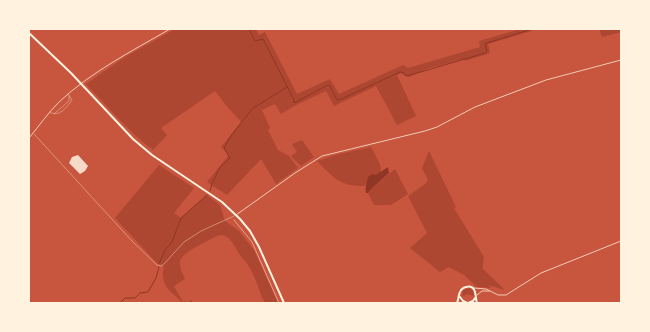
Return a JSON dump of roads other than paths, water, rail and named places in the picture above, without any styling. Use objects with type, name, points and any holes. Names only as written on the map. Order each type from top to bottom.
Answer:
[{"type":"main road","points":[[29,34],[82,85],[135,141],[152,155],[222,202],[247,226],[256,241],[284,303]]},
{"type":"main road","points":[[457,303],[460,296],[460,291],[466,286],[471,287],[475,291],[477,303]]},
{"type":"main road","points":[[460,296],[462,301],[467,303],[473,301],[476,296]]},
{"type":"street","points":[[29,138],[50,112],[68,94],[113,62],[170,29]]},
{"type":"street","points":[[236,215],[295,173],[322,156],[425,131],[437,127],[475,107],[546,80],[621,60]]},
{"type":"street","points":[[471,287],[484,289],[498,295],[506,295],[541,273],[621,241]]},
{"type":"street","points":[[476,296],[482,291],[491,292]]},
{"type":"lane","points":[[50,112],[53,114],[59,113],[71,101],[68,94]]},
{"type":"lane","points":[[33,133],[132,241],[157,265],[160,266],[164,264],[184,242],[201,231],[236,215]]},
{"type":"waterway","points":[[249,29],[255,41],[263,39],[294,100],[294,103],[328,85],[330,86],[337,100],[339,100],[400,72],[407,76],[485,53],[487,51],[485,44],[532,29]]},
{"type":"waterway","points":[[210,191],[220,167],[230,158],[224,148],[231,136],[252,109],[287,87]]},
{"type":"waterway","points":[[159,264],[165,250],[172,242],[181,218],[207,195]]},
{"type":"waterway","points":[[120,303],[125,298],[135,298],[140,293],[148,292],[156,278],[159,267]]}]
